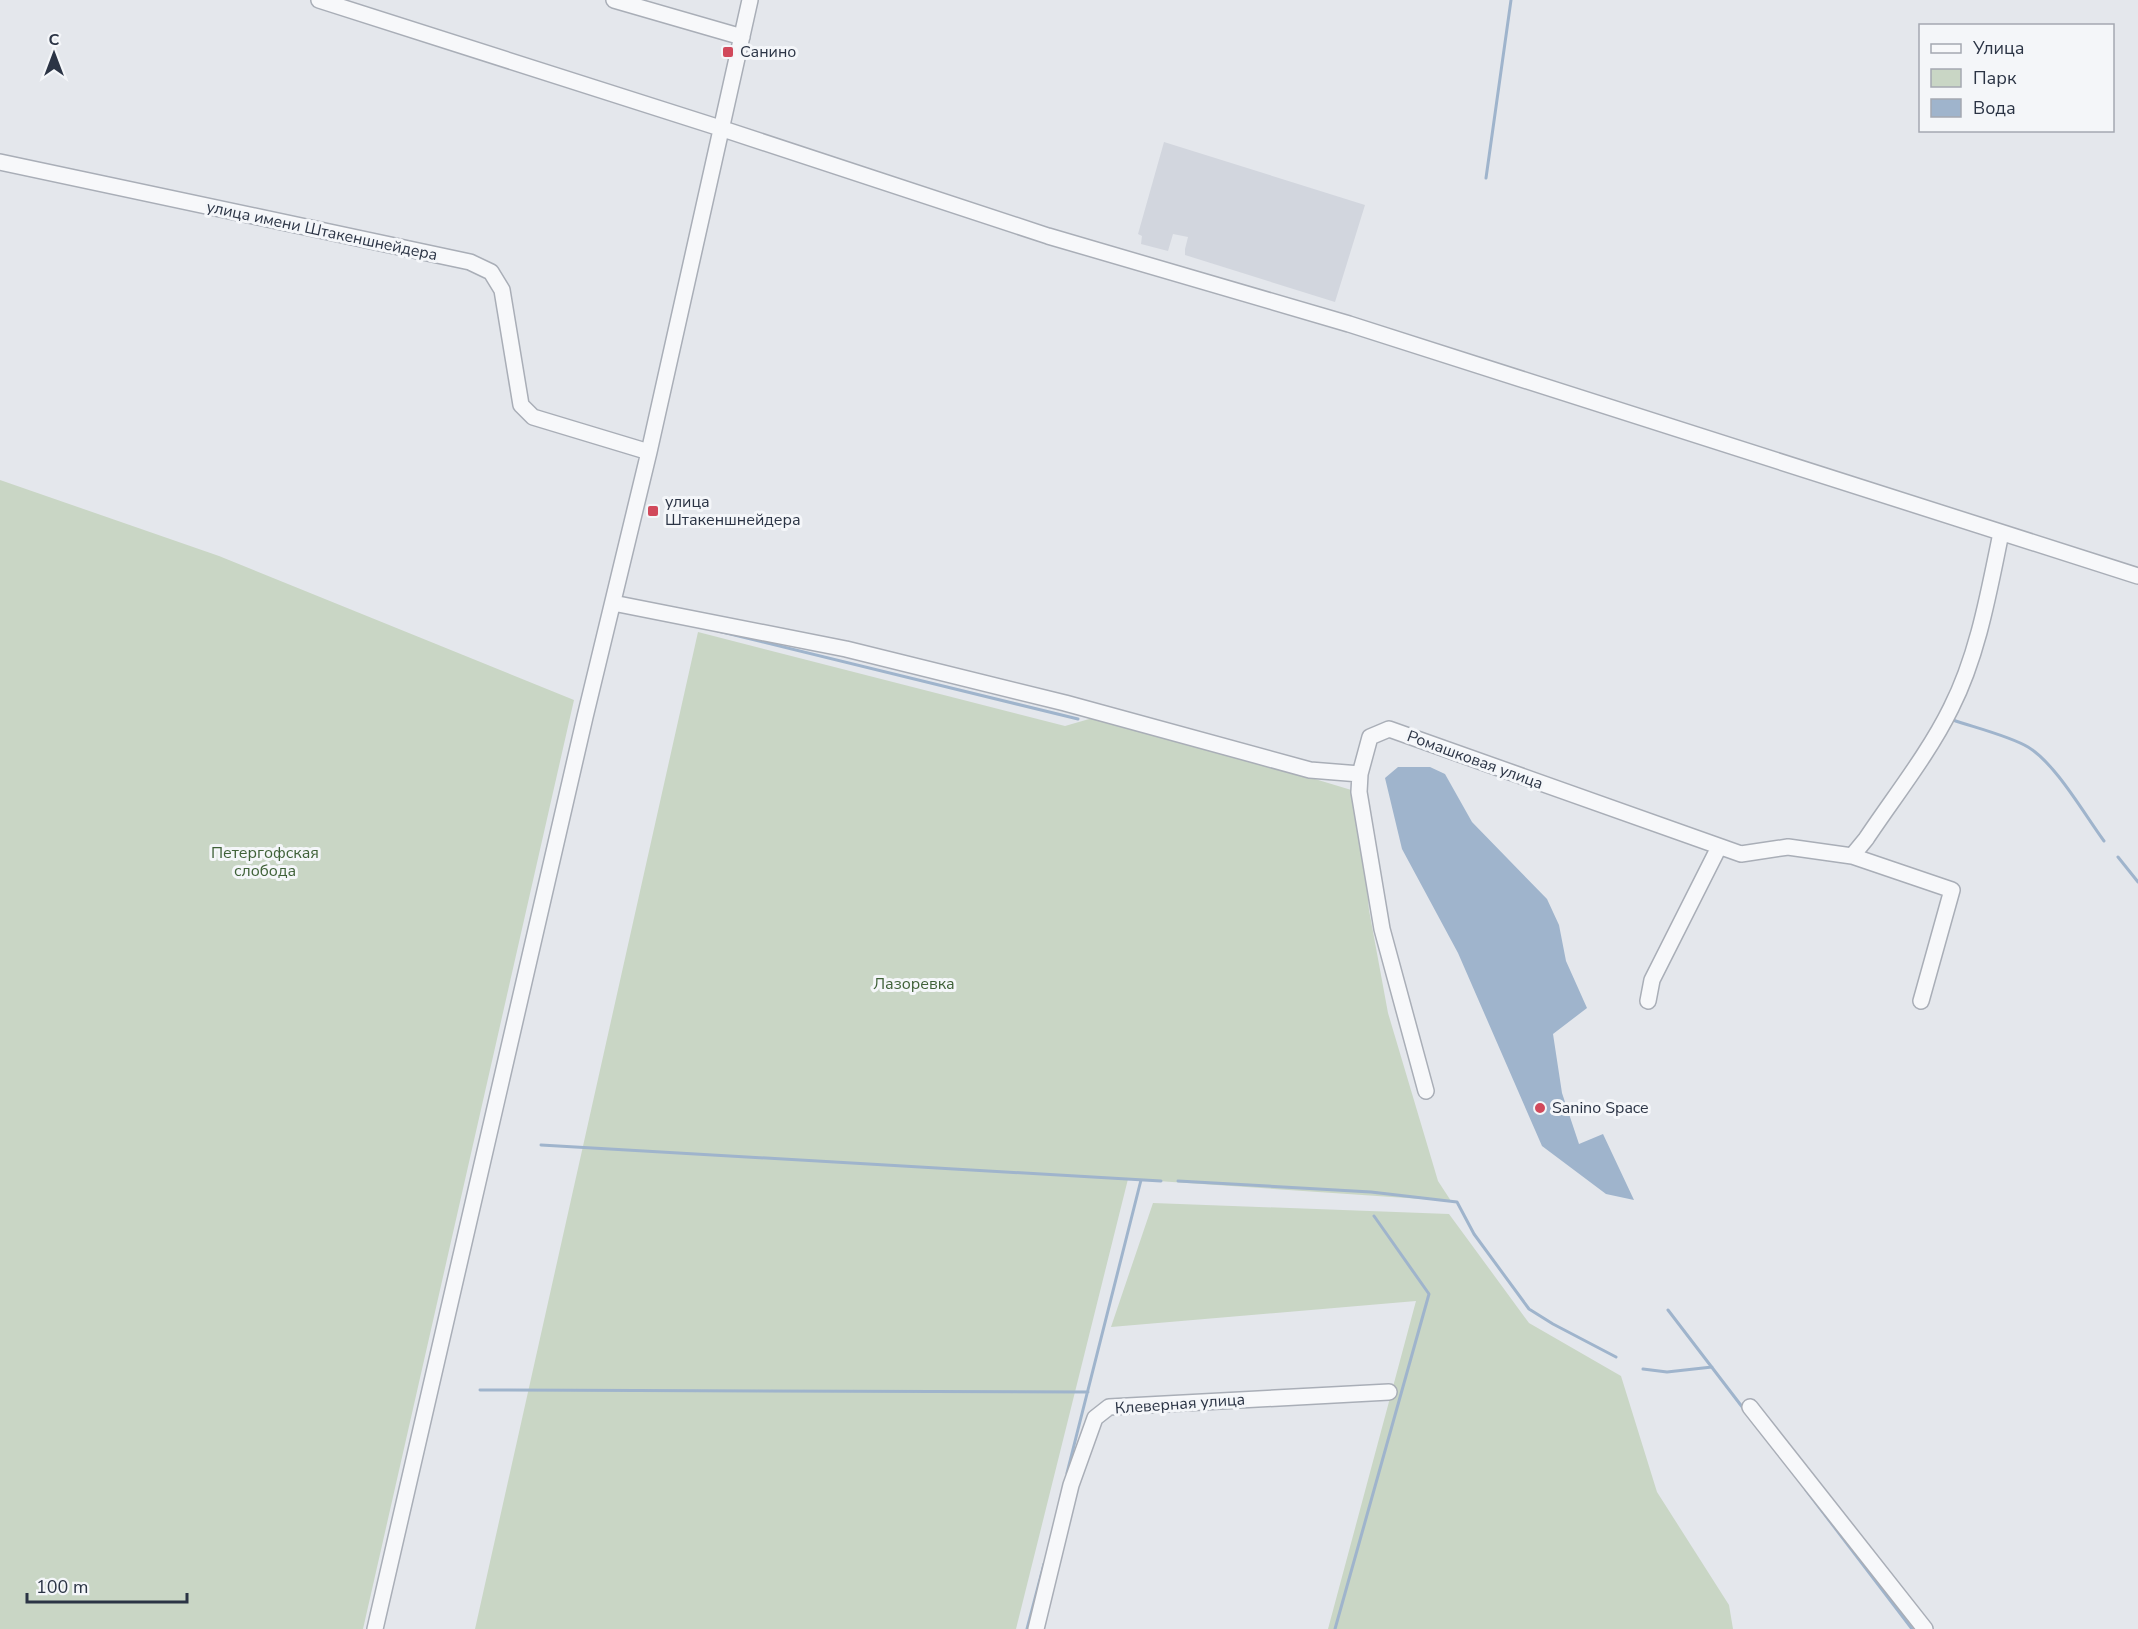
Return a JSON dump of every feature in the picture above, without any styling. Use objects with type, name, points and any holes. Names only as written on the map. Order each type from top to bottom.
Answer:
[{"type":"street","points":[[319,0],[1048,236],[1349,324],[2138,576]]},
{"type":"street","points":[[614,0],[742,37]]},
{"type":"street","points":[[375,1629],[649,452],[750,0]]},
{"type":"street","name":"улица имени Штакеншнейдера","points":[[0,162],[470,262],[491,272],[502,290],[521,405],[533,417],[649,452]]},
{"type":"street","points":[[1852,856],[1952,708],[1990,590],[2001,533]]},
{"type":"street","points":[[613,603],[857,652],[1065,703],[1310,770],[1360,774]]},
{"type":"street","name":"Ромашковая улица","points":[[1426,1091],[1382,928],[1359,792],[1360,774],[1370,737],[1389,729],[1741,854],[1788,847],[1852,856],[1952,890],[1921,1001]]},
{"type":"street","points":[[1648,1001],[1652,980],[1719,847]]},
{"type":"street","name":"Клеверная улица","points":[[1036,1629],[1071,1485],[1095,1418],[1109,1407],[1389,1392]]},
{"type":"street","points":[[1750,1407],[1925,1629]]},
{"type":"shaded area","points":[[1164,142],[1365,205],[1335,302],[1185,255],[1188,237],[1173,234],[1168,251],[1141,244],[1142,236],[1138,234]]},
{"type":"green space","name":"Петергофская слобода","points":[[0,480],[219,556],[574,700],[363,1629],[0,1629]]},
{"type":"green space","name":"Лазоревка","points":[[698,632],[1065,726],[1103,715],[1358,792],[1369,910],[1388,1013],[1438,1181],[1451,1201],[1128,1179],[1016,1629],[475,1629]]},
{"type":"green space","points":[[1153,1203],[1449,1214],[1529,1323],[1621,1376],[1657,1492],[1729,1605],[1733,1629],[1328,1629],[1416,1301],[1111,1327]]},
{"type":"water","points":[[1398,767],[1430,767],[1445,774],[1472,822],[1547,899],[1559,925],[1566,961],[1587,1008],[1553,1034],[1562,1093],[1579,1144],[1603,1134],[1634,1200],[1606,1194],[1542,1146],[1458,953],[1402,849],[1385,778]]},
{"type":"waterway","points":[[1486,178],[1511,0]]},
{"type":"waterway","points":[[718,631],[1078,719]]},
{"type":"waterway","points":[[1953,720],[2012,739],[2038,755],[2069,790],[2104,841]]},
{"type":"waterway","points":[[2118,857],[2138,882]]},
{"type":"waterway","points":[[541,1145],[1161,1181]]},
{"type":"waterway","points":[[1067,1473],[1141,1180]]},
{"type":"waterway","points":[[1178,1181],[1371,1192],[1457,1202],[1474,1234],[1529,1309],[1616,1357]]},
{"type":"waterway","points":[[1335,1629],[1429,1294],[1374,1216]]},
{"type":"waterway","points":[[1668,1310],[1743,1408]]},
{"type":"waterway","points":[[1643,1369],[1667,1372],[1712,1367]]},
{"type":"waterway","points":[[480,1390],[1088,1392]]},
{"type":"waterway","points":[[1806,1490],[1912,1629]]},
{"type":"waterway","points":[[1027,1629],[1044,1564]]},
{"type":"place","name":"Санино","points":[[728,52]]},
{"type":"place","name":"улица Штакеншнейдера","points":[[653,511]]},
{"type":"place","name":"Sanino Space","points":[[1540,1108]]}]
